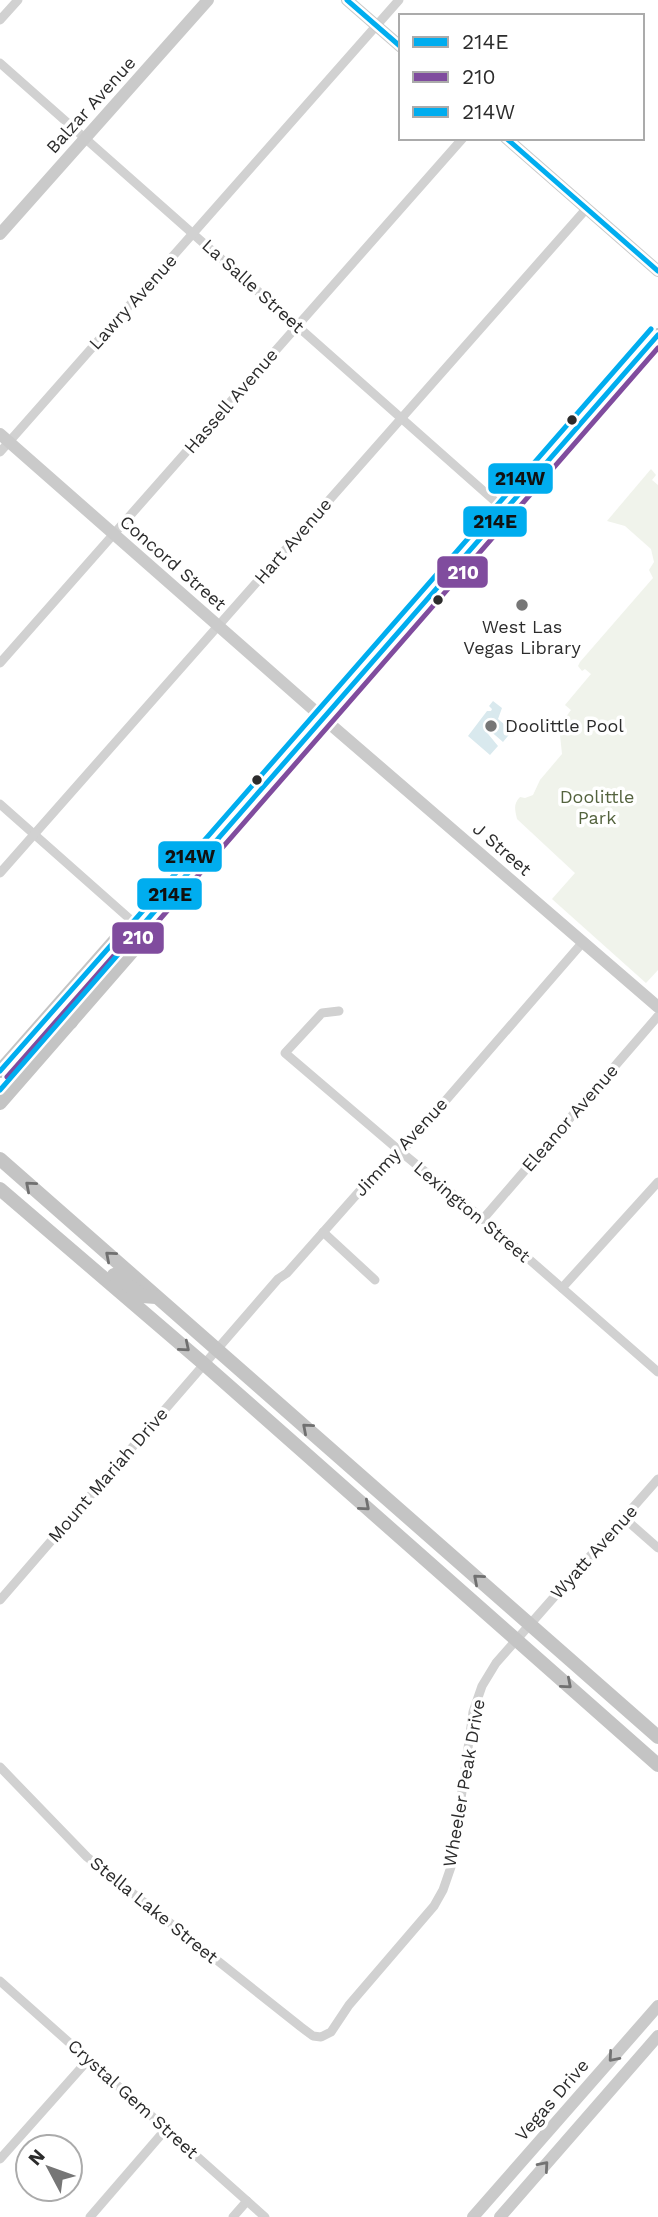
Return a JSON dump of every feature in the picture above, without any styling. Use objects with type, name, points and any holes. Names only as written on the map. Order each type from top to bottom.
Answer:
[{"type":"main road","points":[[0,1103],[136,947],[140,928],[658,335]]},
{"type":"main road","points":[[0,1071],[120,935],[140,928]]},
{"type":"main road","points":[[71,1022],[68,1009],[82,994],[82,978]]},
{"type":"main road","points":[[0,1159],[658,1737]]},
{"type":"main road","points":[[0,1189],[204,1364],[658,1765]]},
{"type":"main road","points":[[99,1274],[105,1272],[116,1276],[142,1296],[158,1297]]},
{"type":"street","points":[[0,20],[18,0]]},
{"type":"street","name":"Balzar Avenue","points":[[0,234],[208,0]]},
{"type":"street","points":[[347,0],[399,45]]},
{"type":"street","name":"Lawry Avenue","points":[[3,442],[193,234],[399,0]]},
{"type":"street","name":"La Salle Street","points":[[0,63],[505,510]]},
{"type":"street","name":"Hassell Avenue","points":[[0,663],[461,140]]},
{"type":"street","points":[[508,140],[658,271]]},
{"type":"street","name":"Hart Avenue","points":[[0,873],[587,208]]},
{"type":"street","name":"Concord Street","points":[[3,442],[114,534],[323,718]]},
{"type":"street","name":"J Street","points":[[323,718],[658,1007]]},
{"type":"street","points":[[0,804],[140,928]]},
{"type":"street","name":"Jimmy Avenue","points":[[217,1349],[373,1175],[384,1170],[401,1152],[583,942]]},
{"type":"street","name":"Lexington Street","points":[[339,1011],[322,1013],[285,1053],[483,1219],[658,1372]]},
{"type":"street","name":"Eleanor Avenue","points":[[483,1219],[658,1016]]},
{"type":"street","points":[[562,1288],[658,1182]]},
{"type":"street","points":[[649,1193],[658,1201]]},
{"type":"street","points":[[323,1232],[375,1280]]},
{"type":"street","name":"Mount Mariah Drive","points":[[0,1600],[217,1349]]},
{"type":"street","name":"Wyatt Avenue","points":[[529,1624],[658,1479]]},
{"type":"street","points":[[624,1518],[658,1548]]},
{"type":"street","name":"Wheeler Peak Drive","points":[[321,2037],[331,2032],[351,2003],[434,1906],[443,1890],[452,1864],[473,1712],[482,1686],[496,1662],[529,1624]]},
{"type":"street","name":"Stella Lake Street","points":[[0,1767],[87,1857],[301,2027],[313,2036],[321,2037]]},
{"type":"street","name":"Crystal Gem Street","points":[[0,1981],[265,2217]]},
{"type":"street","name":"Vegas Drive","points":[[473,2217],[658,2006]]},
{"type":"street","points":[[500,2217],[658,2036]]},
{"type":"street","points":[[0,2159],[89,2059]]},
{"type":"street","points":[[90,2217],[166,2129]]},
{"type":"street","points":[[233,2217],[247,2201]]},
{"type":"green space","name":"Doolittle Park","points":[[651,469],[656,475],[652,480],[658,485],[658,970],[646,983],[552,899],[575,873],[517,819],[515,807],[520,797],[533,795],[540,780],[562,754],[560,735],[563,721],[571,710],[565,705],[591,674],[585,669],[582,671],[578,666],[580,662],[653,578],[649,570],[654,562],[651,549],[625,526],[607,521]]},
{"type":"shaded area","name":"Doolittle Pool","points":[[493,701],[502,708],[498,719],[512,731],[503,742],[488,729],[484,729],[498,746],[490,755],[468,736],[487,711],[491,711],[489,706]]},
{"type":"transit line","name":"214E","points":[[347,0],[399,45]]},
{"type":"transit line","name":"214E","points":[[508,140],[658,271]]},
{"type":"transit line","name":"214W","points":[[0,1090],[128,943],[133,922],[651,329]]},
{"type":"transit line","name":"214E","points":[[0,1071],[120,935],[140,928],[658,335]]},
{"type":"transit line","name":"210","points":[[7,1077],[125,943],[147,934],[658,348]]},
{"type":"place","name":"West Las Vegas Library","points":[[522,605]]},
{"type":"place","name":"Doolittle Pool","points":[[491,726]]}]
